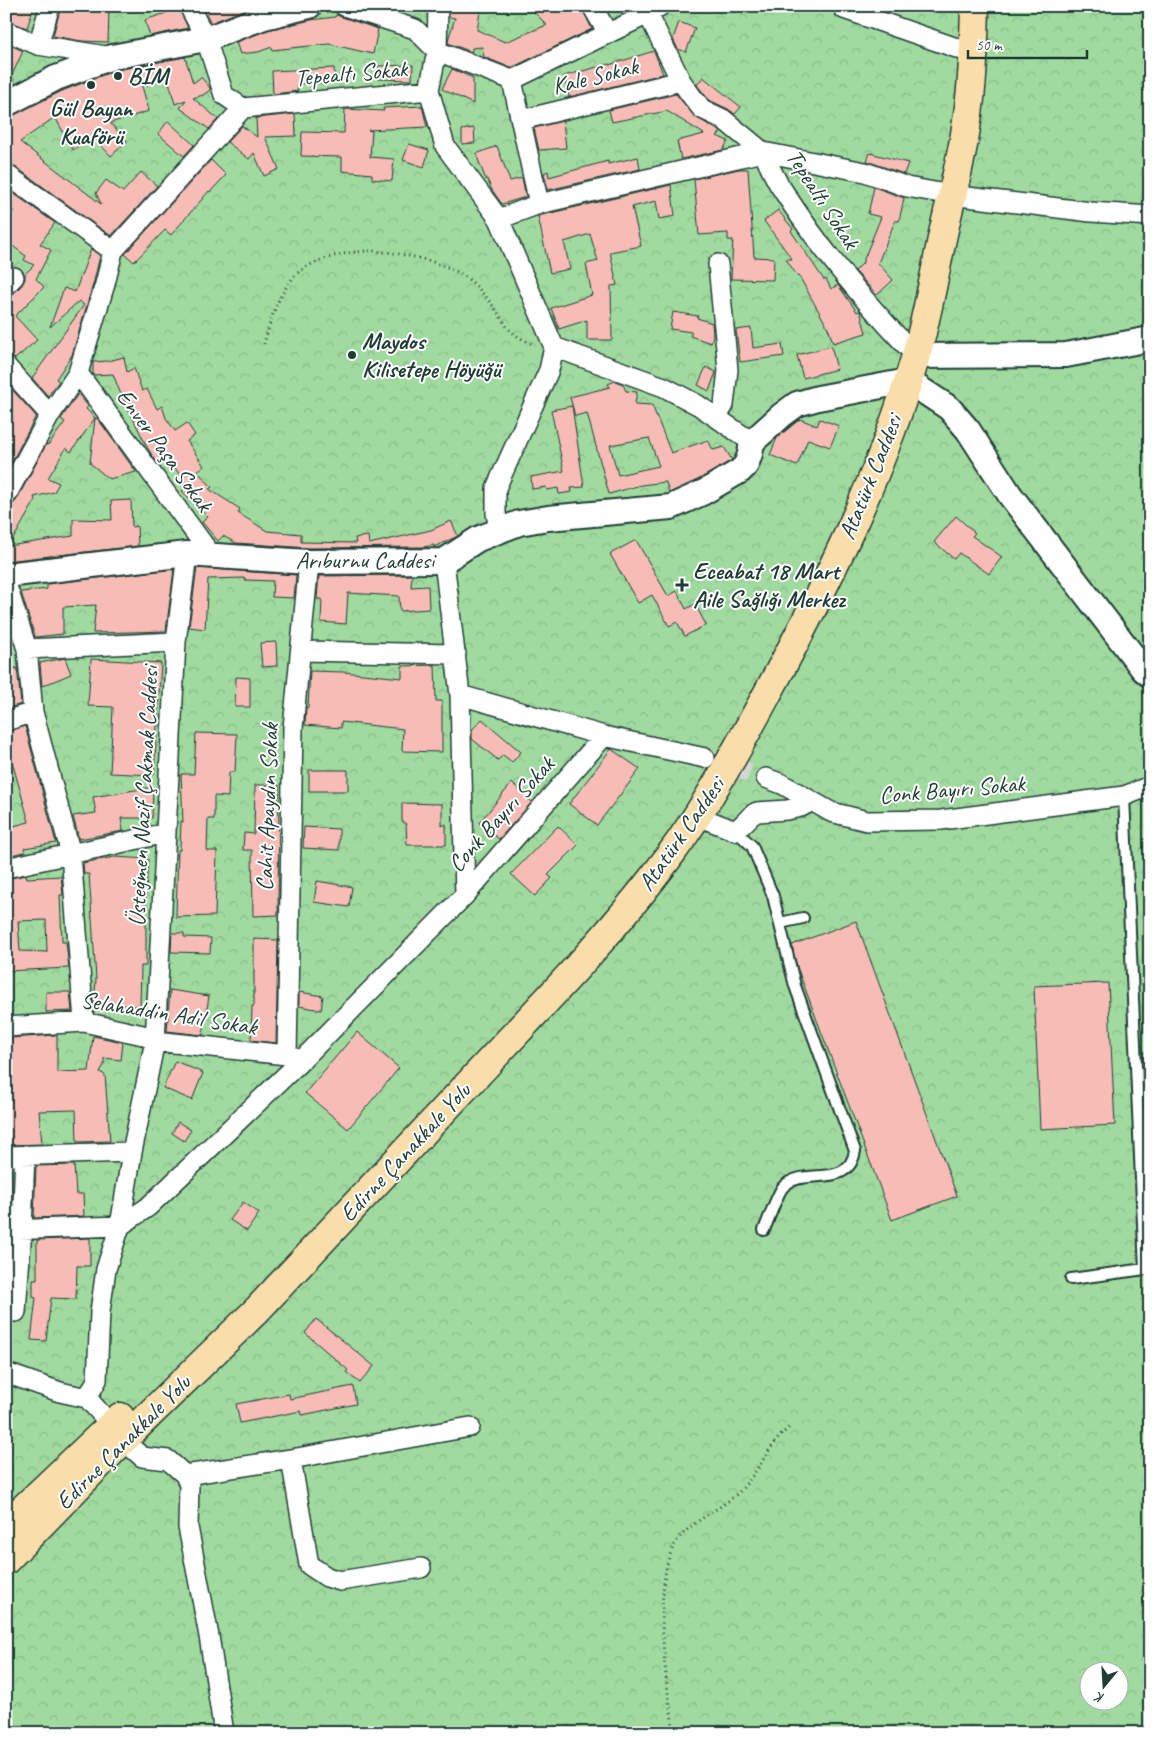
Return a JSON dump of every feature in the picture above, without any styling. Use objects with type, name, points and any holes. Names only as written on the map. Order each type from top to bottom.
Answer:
[{"type":"main road","name":"Atatürk Caddesi","points":[[475,1078],[628,909],[697,816],[733,757],[797,639],[828,577],[860,508],[912,369],[967,123],[974,54],[975,6]]},
{"type":"main road","name":"Edirne Çanakkale Yolu","points":[[6,1560],[182,1358],[475,1078]]},
{"type":"main road","name":"Edirne Çanakkale Yolu","points":[[6,1525],[118,1433]]},
{"type":"street","points":[[50,6],[46,46],[59,63],[56,78]]},
{"type":"street","points":[[8,486],[50,415],[78,373],[105,284],[112,251],[243,108],[224,95],[206,39],[189,6]]},
{"type":"street","points":[[6,104],[56,78],[112,57],[206,39],[264,17],[309,6]]},
{"type":"street","points":[[344,6],[415,28],[437,51],[512,80],[654,10],[681,81],[702,109],[722,119],[763,152],[865,172],[907,187],[951,195],[1090,212],[1150,216]]},
{"type":"street","points":[[429,90],[437,51],[438,6]]},
{"type":"street","points":[[592,6],[607,32]]},
{"type":"street","points":[[842,7],[974,54]]},
{"type":"street","points":[[6,31],[46,46],[112,57]]},
{"type":"street","points":[[512,80],[539,204]]},
{"type":"street","name":"Kale Sokak","points":[[521,120],[681,81]]},
{"type":"street","name":"Tepealtı Sokak","points":[[243,108],[429,90],[445,146],[499,219],[539,204],[763,152],[781,188],[833,261],[875,314],[912,369]]},
{"type":"street","points":[[6,174],[112,251]]},
{"type":"street","points":[[498,530],[496,488],[549,370],[554,347],[499,219]]},
{"type":"street","points":[[716,418],[724,405],[728,370],[718,264]]},
{"type":"street","points":[[554,347],[664,387],[698,405],[752,442],[782,414],[797,404],[912,369],[1066,355],[1150,339]]},
{"type":"street","points":[[6,366],[50,415]]},
{"type":"street","points":[[912,369],[968,430],[1010,495],[1143,670],[1150,674]]},
{"type":"street","name":"Enver Paşa Sokak","points":[[78,373],[212,556]]},
{"type":"street","name":"Arıburnu Caddesi","points":[[6,575],[187,554],[309,562],[444,561],[478,539],[519,523],[548,518],[671,507],[704,492],[740,471],[746,465],[752,442]]},
{"type":"street","name":"Üsteğmen Nazif Çakmak Caddesi","points":[[87,1398],[97,1380],[100,1312],[106,1269],[120,1226],[132,1152],[155,1041],[176,642],[187,554]]},
{"type":"street","name":"Conk Bayırı Sokak","points":[[444,561],[460,695],[465,895]]},
{"type":"street","name":"Cahit Apaydın Sokak","points":[[294,1058],[293,728],[309,562]]},
{"type":"street","points":[[6,583],[27,649],[33,712],[71,854],[84,1022]]},
{"type":"street","points":[[27,649],[176,642]]},
{"type":"street","points":[[301,651],[456,654]]},
{"type":"street","name":"Conk Bayırı Sokak","points":[[460,695],[604,736],[706,758]]},
{"type":"street","points":[[6,721],[33,712]]},
{"type":"street","name":"Conk Bayırı Sokak","points":[[465,895],[604,736]]},
{"type":"street","name":"Conk Bayırı Sokak","points":[[766,778],[782,784],[831,812],[867,821],[941,820],[1124,796],[1150,786]]},
{"type":"street","points":[[697,816],[736,832],[752,815],[758,812],[787,810],[801,807],[812,801]]},
{"type":"street","points":[[6,868],[166,833]]},
{"type":"street","points":[[14,1229],[120,1226],[148,1207],[294,1058],[465,895]]},
{"type":"street","name":"Selahaddin Adil Sokak","points":[[6,1027],[84,1022],[143,1035],[155,1041],[294,1058]]},
{"type":"street","points":[[6,1156],[132,1152]]},
{"type":"street","points":[[16,1312],[14,1229],[25,1155]]},
{"type":"street","points":[[6,1372],[60,1392],[87,1398],[142,1457],[168,1460],[185,1475],[189,1485],[188,1527],[209,1636],[224,1733]]},
{"type":"street","points":[[185,1475],[291,1459],[470,1427]]},
{"type":"street","points":[[291,1459],[309,1565],[327,1577],[340,1581],[421,1568]]},
{"type":"lane","points":[[1071,1279],[1146,1269],[1124,796]]},
{"type":"lane","points":[[736,832],[752,846],[773,896],[795,986],[854,1151],[851,1164],[841,1173],[799,1178],[783,1187],[764,1230]]},
{"type":"lane","points":[[780,923],[803,918]]},
{"type":"path","points":[[264,344],[269,323],[289,283],[299,272],[311,264],[328,258],[370,251],[400,255],[439,264],[462,275],[481,292],[511,331],[535,346],[554,347]]},
{"type":"path","points":[[674,1733],[667,1687],[662,1608],[664,1578],[670,1556],[678,1539],[740,1490],[757,1470],[776,1441],[791,1426]]},
{"type":"green space","points":[[6,6],[1150,6],[1150,1733],[6,1733]]},
{"type":"building","points":[[6,6],[34,6],[27,28],[6,20]]},
{"type":"building","points":[[61,6],[109,10],[108,42],[82,41],[53,36]]},
{"type":"building","points":[[170,6],[178,6],[188,28],[150,36],[145,20],[172,11]]},
{"type":"building","points":[[202,6],[254,6],[211,23]]},
{"type":"building","points":[[449,6],[481,6],[477,30],[505,42],[547,25],[528,6],[581,6],[592,29],[511,68],[484,57],[482,47],[472,48],[472,52],[448,43],[455,18],[449,17]]},
{"type":"building","points":[[336,15],[378,29],[373,54],[329,44],[272,50],[272,47],[258,52],[240,54],[236,42],[268,30],[311,20],[335,17]]},
{"type":"building","points":[[679,22],[695,28],[686,52],[678,49],[673,39]]},
{"type":"building","points":[[6,43],[23,51],[12,75],[15,84],[6,88]]},
{"type":"building","points":[[654,51],[663,74],[569,97],[564,76]]},
{"type":"building","points":[[185,57],[193,83],[201,77],[210,88],[203,95],[193,98],[218,119],[209,129],[180,108],[186,100],[175,104],[168,78],[142,86],[149,111],[110,123],[127,141],[111,156],[92,136],[73,150],[55,117],[20,142],[101,204],[96,193],[106,180],[123,192],[141,172],[157,186],[111,236],[13,165],[6,163],[6,118],[62,91],[116,70]]},
{"type":"building","points":[[413,65],[412,80],[377,79],[378,66]]},
{"type":"building","points":[[334,68],[335,82],[297,84],[298,91],[273,94],[272,71]]},
{"type":"building","points":[[452,69],[473,78],[473,104],[442,89]]},
{"type":"building","points":[[703,77],[741,107],[735,114],[709,100],[697,85]]},
{"type":"building","points":[[676,94],[694,116],[721,132],[717,136],[728,141],[723,150],[681,159],[677,141],[704,134],[667,111],[612,122],[609,110]]},
{"type":"building","points":[[422,106],[427,127],[368,130],[372,131],[370,157],[394,159],[392,181],[372,179],[372,174],[342,171],[342,157],[301,156],[302,132],[344,133],[345,109],[384,111],[383,108]]},
{"type":"building","points":[[295,114],[296,136],[265,137],[279,169],[264,176],[254,153],[249,159],[227,142],[242,126],[257,137],[256,118]]},
{"type":"building","points":[[168,121],[194,145],[184,156],[158,134]]},
{"type":"building","points":[[563,121],[566,148],[539,150],[534,128]]},
{"type":"building","points":[[474,128],[475,143],[462,144],[462,130]]},
{"type":"building","points":[[409,144],[429,150],[424,167],[403,160]]},
{"type":"building","points":[[497,146],[510,181],[522,178],[526,197],[502,204],[486,180],[476,154]]},
{"type":"building","points":[[870,153],[908,163],[904,174],[867,161]]},
{"type":"building","points":[[638,157],[640,169],[548,190],[544,173],[548,171],[549,177],[608,161],[608,164]]},
{"type":"building","points":[[211,160],[226,175],[209,191],[171,235],[165,230],[134,262],[125,254]]},
{"type":"building","points":[[739,169],[748,169],[754,257],[774,258],[773,280],[731,279],[733,240],[728,240],[728,233],[699,235],[694,179]]},
{"type":"building","points":[[671,185],[675,216],[659,219],[656,201],[632,207],[641,246],[610,252],[617,285],[611,286],[612,340],[587,340],[587,320],[559,329],[551,308],[592,295],[586,264],[598,261],[590,234],[564,242],[570,269],[550,273],[538,216]]},
{"type":"building","points":[[874,187],[904,198],[899,221],[895,221],[878,263],[893,280],[877,295],[855,271],[862,264],[881,217],[868,214]]},
{"type":"building","points":[[6,188],[55,223],[40,244],[51,250],[36,279],[44,287],[15,316],[37,340],[15,359],[6,352],[6,296],[14,293],[22,285],[25,274],[34,265],[24,260],[26,256],[6,241],[6,222],[14,211],[6,205]]},
{"type":"building","points":[[778,210],[793,229],[791,231],[824,280],[826,279],[831,289],[838,285],[857,312],[860,311],[866,333],[833,343],[828,328],[799,276],[786,259],[792,259],[764,221]]},
{"type":"building","points":[[91,249],[100,256],[94,281],[72,355],[56,379],[59,381],[48,396],[32,378],[84,305],[79,301],[50,327],[64,288],[75,292]]},
{"type":"building","points":[[673,312],[698,316],[697,318],[712,323],[713,335],[711,343],[690,336],[692,332],[670,329]]},
{"type":"building","points":[[751,328],[753,348],[782,344],[784,356],[740,362],[736,330]]},
{"type":"building","points":[[831,346],[837,369],[803,378],[797,355]]},
{"type":"building","points":[[124,357],[127,372],[134,368],[142,391],[147,389],[157,409],[162,406],[166,418],[175,431],[187,423],[195,435],[187,441],[204,466],[197,471],[212,487],[209,489],[240,509],[238,513],[267,531],[301,534],[301,542],[356,543],[355,538],[368,536],[369,544],[431,530],[451,521],[458,536],[434,547],[434,545],[423,547],[309,548],[236,543],[223,536],[218,541],[202,522],[208,517],[182,491],[187,486],[166,454],[156,461],[148,449],[113,374],[93,374],[93,362]]},
{"type":"building","points":[[706,367],[716,372],[709,391],[698,385]]},
{"type":"building","points":[[615,381],[623,384],[626,391],[637,392],[635,404],[652,405],[671,453],[708,440],[713,450],[724,447],[732,460],[698,480],[669,493],[666,482],[641,485],[609,494],[587,413],[575,416],[570,397],[610,387],[608,384]],"holes":[[[649,438],[659,466],[618,475],[610,445]]]},
{"type":"building","points":[[6,383],[36,416],[9,467],[6,464]]},
{"type":"building","points":[[78,394],[88,406],[86,409],[95,418],[71,452],[66,448],[48,478],[59,483],[54,492],[34,497],[35,501],[9,546],[73,536],[73,519],[112,520],[111,501],[131,500],[132,527],[137,526],[138,546],[6,561],[6,512],[9,506],[16,501],[46,445],[49,444],[65,422],[61,419]]},
{"type":"building","points":[[572,406],[584,487],[571,488],[572,492],[559,494],[558,488],[547,490],[546,487],[532,489],[531,477],[564,471],[551,410]]},
{"type":"building","points":[[95,418],[98,419],[136,472],[109,479],[90,463]]},
{"type":"building","points":[[800,419],[817,426],[820,419],[839,426],[830,447],[808,439],[797,466],[770,455],[777,438]]},
{"type":"building","points":[[956,516],[975,533],[972,536],[1002,557],[989,574],[959,553],[954,559],[934,542]]},
{"type":"building","points":[[636,540],[668,596],[677,591],[686,609],[695,604],[706,625],[685,636],[677,622],[669,626],[652,595],[638,603],[610,554]]},
{"type":"building","points":[[197,568],[296,575],[294,598],[272,597],[273,581],[245,580],[245,578],[208,579],[205,629],[189,627]]},
{"type":"building","points":[[174,569],[166,631],[93,633],[96,605],[63,607],[63,634],[35,637],[21,592],[47,589],[47,584]]},
{"type":"building","points":[[412,575],[411,587],[428,586],[429,609],[400,611],[399,596],[348,593],[346,624],[321,622],[322,599],[317,599],[319,576]]},
{"type":"building","points":[[6,621],[14,644],[6,646]]},
{"type":"building","points":[[276,642],[277,666],[262,667],[260,643]]},
{"type":"building","points":[[65,658],[71,674],[42,686],[40,663]]},
{"type":"building","points":[[91,659],[161,663],[154,775],[110,773],[113,707],[88,706]]},
{"type":"building","points":[[435,665],[436,701],[442,701],[442,752],[402,751],[403,729],[341,722],[341,728],[305,725],[310,671],[343,672],[402,678],[402,666]]},
{"type":"building","points":[[17,668],[21,704],[6,709],[6,670]]},
{"type":"building","points":[[236,677],[250,678],[250,707],[235,707]]},
{"type":"building","points":[[482,719],[521,752],[512,762],[503,755],[498,760],[472,739],[472,730]]},
{"type":"building","points":[[25,726],[56,843],[24,848],[25,852],[6,856],[6,828],[29,822],[11,758],[6,760],[6,732]]},
{"type":"building","points":[[196,733],[237,734],[235,772],[229,772],[228,797],[214,796],[214,819],[208,819],[207,851],[217,851],[215,916],[176,917],[178,850],[180,850],[181,821],[183,822],[181,774],[194,774]]},
{"type":"building","points":[[611,749],[640,769],[597,825],[569,804]]},
{"type":"building","points":[[309,770],[348,770],[348,791],[309,791]]},
{"type":"building","points":[[512,783],[532,802],[499,839],[479,823]]},
{"type":"building","points":[[255,785],[279,785],[278,915],[253,916],[252,850],[243,850],[244,833],[254,834]]},
{"type":"building","points":[[153,787],[152,818],[121,818],[123,831],[79,839],[73,816],[96,813],[93,797]]},
{"type":"building","points":[[402,803],[442,804],[442,826],[446,824],[446,845],[407,845],[406,824],[402,821]]},
{"type":"building","points":[[558,826],[578,845],[548,875],[552,878],[535,896],[511,874]]},
{"type":"building","points":[[304,827],[339,829],[339,850],[303,848]]},
{"type":"building","points":[[114,857],[148,859],[144,923],[146,923],[146,966],[141,966],[140,1006],[94,1004],[93,992],[95,992],[96,979],[89,874],[84,874],[83,863]]},
{"type":"building","points":[[26,875],[27,878],[61,876],[63,895],[60,895],[62,942],[66,942],[69,968],[6,971],[6,879]],"holes":[[[46,920],[47,952],[20,951],[18,921]]]},
{"type":"building","points":[[317,881],[352,887],[349,907],[314,902]]},
{"type":"building","points":[[856,921],[957,1196],[892,1220],[797,967],[792,945]]},
{"type":"building","points":[[172,933],[184,933],[184,937],[211,938],[210,953],[171,952]]},
{"type":"building","points":[[254,939],[278,940],[276,1043],[251,1040],[252,1006],[254,1006]]},
{"type":"building","points":[[1108,983],[1115,1125],[1040,1129],[1034,986]]},
{"type":"building","points":[[170,990],[209,996],[203,1035],[167,1031]]},
{"type":"building","points":[[46,992],[70,992],[72,1011],[46,1012]]},
{"type":"building","points":[[299,992],[323,996],[321,1010],[299,1006]]},
{"type":"building","points":[[357,1032],[399,1068],[348,1129],[305,1093]]},
{"type":"building","points":[[57,1035],[57,1072],[89,1071],[93,1036],[123,1042],[121,1060],[104,1058],[104,1065],[100,1072],[105,1075],[110,1141],[77,1142],[76,1110],[39,1111],[42,1144],[6,1145],[6,1041],[11,1041],[11,1038]]},
{"type":"building","points":[[175,1061],[203,1073],[192,1100],[163,1088]]},
{"type":"building","points":[[178,1122],[191,1130],[184,1141],[172,1133]]},
{"type":"building","points":[[74,1165],[76,1194],[83,1194],[84,1216],[34,1218],[36,1166]]},
{"type":"building","points":[[243,1202],[259,1213],[247,1231],[230,1220]]},
{"type":"building","points":[[90,1238],[90,1266],[77,1266],[76,1299],[51,1298],[46,1341],[31,1340],[36,1298],[33,1297],[33,1280],[37,1280],[37,1240]]},
{"type":"building","points":[[316,1319],[374,1366],[360,1383],[346,1372],[348,1370],[305,1333]]},
{"type":"building","points":[[353,1386],[356,1404],[302,1415],[301,1411],[240,1423],[236,1404],[289,1394],[290,1399]]},
{"type":"tunnel","points":[[705,758],[766,778]]},
{"type":"place","name":"BİM","points":[[118,76]]},
{"type":"place","name":"Gül Bayan Kuaförü","points":[[91,85]]},
{"type":"place","name":"Maydos Kilisetepe Höyüğü","points":[[352,355]]},
{"type":"place","name":"Eceabat 18 Mart Aile Sağlığı Merkez","points":[[682,585]]}]
